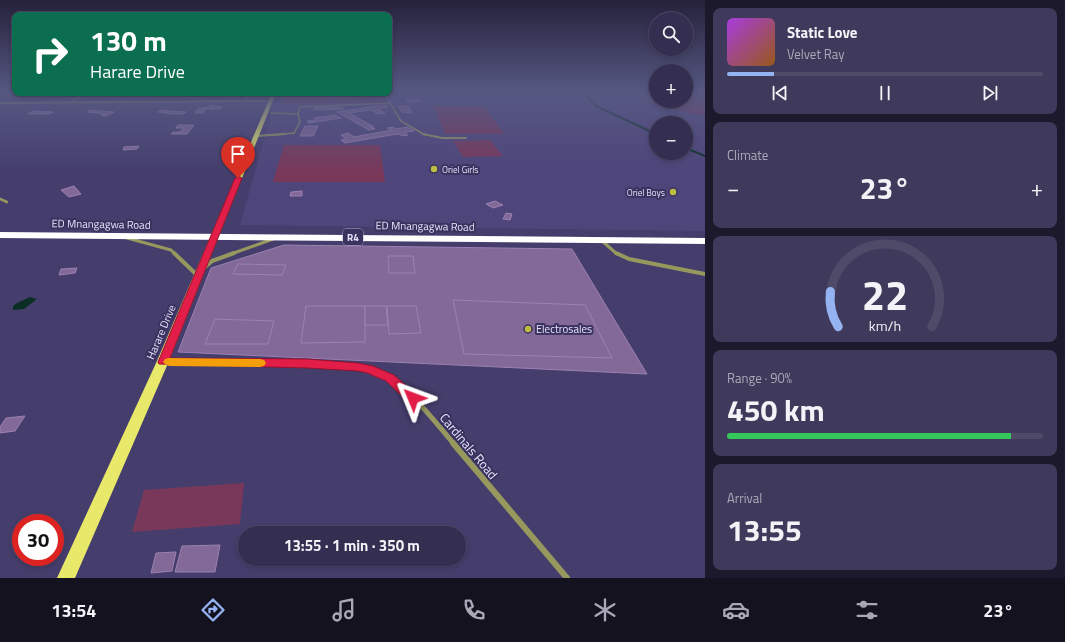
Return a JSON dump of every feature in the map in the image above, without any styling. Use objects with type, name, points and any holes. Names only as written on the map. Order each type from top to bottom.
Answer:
[{"type":"highway","name":"ED Mnangagwa Road","points":[[0,235],[279,236],[705,241]]},
{"type":"main road","name":"Harare Drive","points":[[66,578],[163,362],[263,119]]},
{"type":"street","points":[[117,236],[171,250],[199,274],[212,261],[279,236]]},
{"type":"street","points":[[600,239],[617,254],[629,259],[705,274]]},
{"type":"street","name":"Cardinals Road","points":[[163,362],[307,364],[358,367],[380,373],[404,389],[431,417],[567,578]]},
{"type":"lane","points":[[256,136],[294,133],[300,122],[299,119]]},
{"type":"lane","points":[[400,119],[401,121],[425,134],[442,138],[466,138]]},
{"type":"lane","points":[[0,199],[7,202]]},
{"type":"shaded area","name":"Oriel Girls","points":[[270,119],[649,119],[649,160],[693,160],[693,119],[705,119],[705,231],[240,225]]},
{"type":"shaded area","points":[[439,119],[493,119],[504,134],[445,134]]},
{"type":"shaded area","points":[[490,140],[503,156],[463,157],[453,141]]},
{"type":"shaded area","points":[[284,145],[380,145],[385,182],[273,182]]},
{"type":"shaded area","points":[[30,297],[37,299],[24,309],[13,310],[13,306]]},
{"type":"shaded area","points":[[244,483],[240,524],[132,532],[144,490]]},
{"type":"building","points":[[315,119],[335,119],[309,123],[307,121],[316,120]]},
{"type":"building","points":[[349,119],[360,119],[375,129],[369,130]]},
{"type":"building","points":[[178,125],[194,125],[187,134],[171,134],[173,132],[180,132],[183,128],[176,128]]},
{"type":"building","points":[[305,126],[318,126],[313,136],[300,136]]},
{"type":"building","points":[[392,127],[396,129],[408,127],[414,131],[405,132],[408,135],[402,136],[399,134],[345,143],[341,140],[346,139],[341,135],[348,133],[354,137],[392,130],[387,128]]},
{"type":"building","points":[[139,146],[137,149],[123,150],[124,147]]},
{"type":"building","points":[[74,186],[81,194],[69,197],[61,190]]},
{"type":"building","points":[[302,191],[302,196],[290,196],[291,192]]},
{"type":"building","points":[[495,201],[503,205],[493,208],[486,204]]},
{"type":"building","points":[[506,213],[512,214],[510,220],[503,219]]},
{"type":"building","points":[[284,245],[572,249],[647,374],[178,352],[211,268]]},
{"type":"building","points":[[388,256],[413,256],[415,273],[389,273]]},
{"type":"building","points":[[238,264],[286,265],[282,275],[233,274]]},
{"type":"building","points":[[77,268],[75,273],[59,275],[61,269]]},
{"type":"building","name":"Electrosales","points":[[453,300],[585,305],[612,358],[464,354]]},
{"type":"building","points":[[306,306],[365,306],[365,342],[301,343]]},
{"type":"building","points":[[365,306],[386,306],[388,325],[365,325]]},
{"type":"building","points":[[387,306],[416,306],[421,333],[389,334]]},
{"type":"building","points":[[215,319],[274,321],[268,344],[205,344]]},
{"type":"building","points":[[25,416],[15,431],[0,433],[0,427],[6,418]]},
{"type":"building","points":[[220,545],[215,572],[175,572],[182,546]]},
{"type":"building","points":[[176,552],[172,571],[151,573],[156,553]]},
{"type":"waterway","points":[[624,119],[649,131]]},
{"type":"waterway","points":[[693,151],[705,156]]},
{"type":"slow traffic","points":[[169,362],[260,363]]},
{"type":"place","name":"Oriel Girls","points":[[434,169]]},
{"type":"place","name":"Oriel Boys","points":[[673,192]]},
{"type":"place","name":"Electrosales","points":[[528,329]]},
{"type":"route","points":[[238,178],[163,362],[307,364],[358,367],[369,369],[390,378],[413,398]]}]
